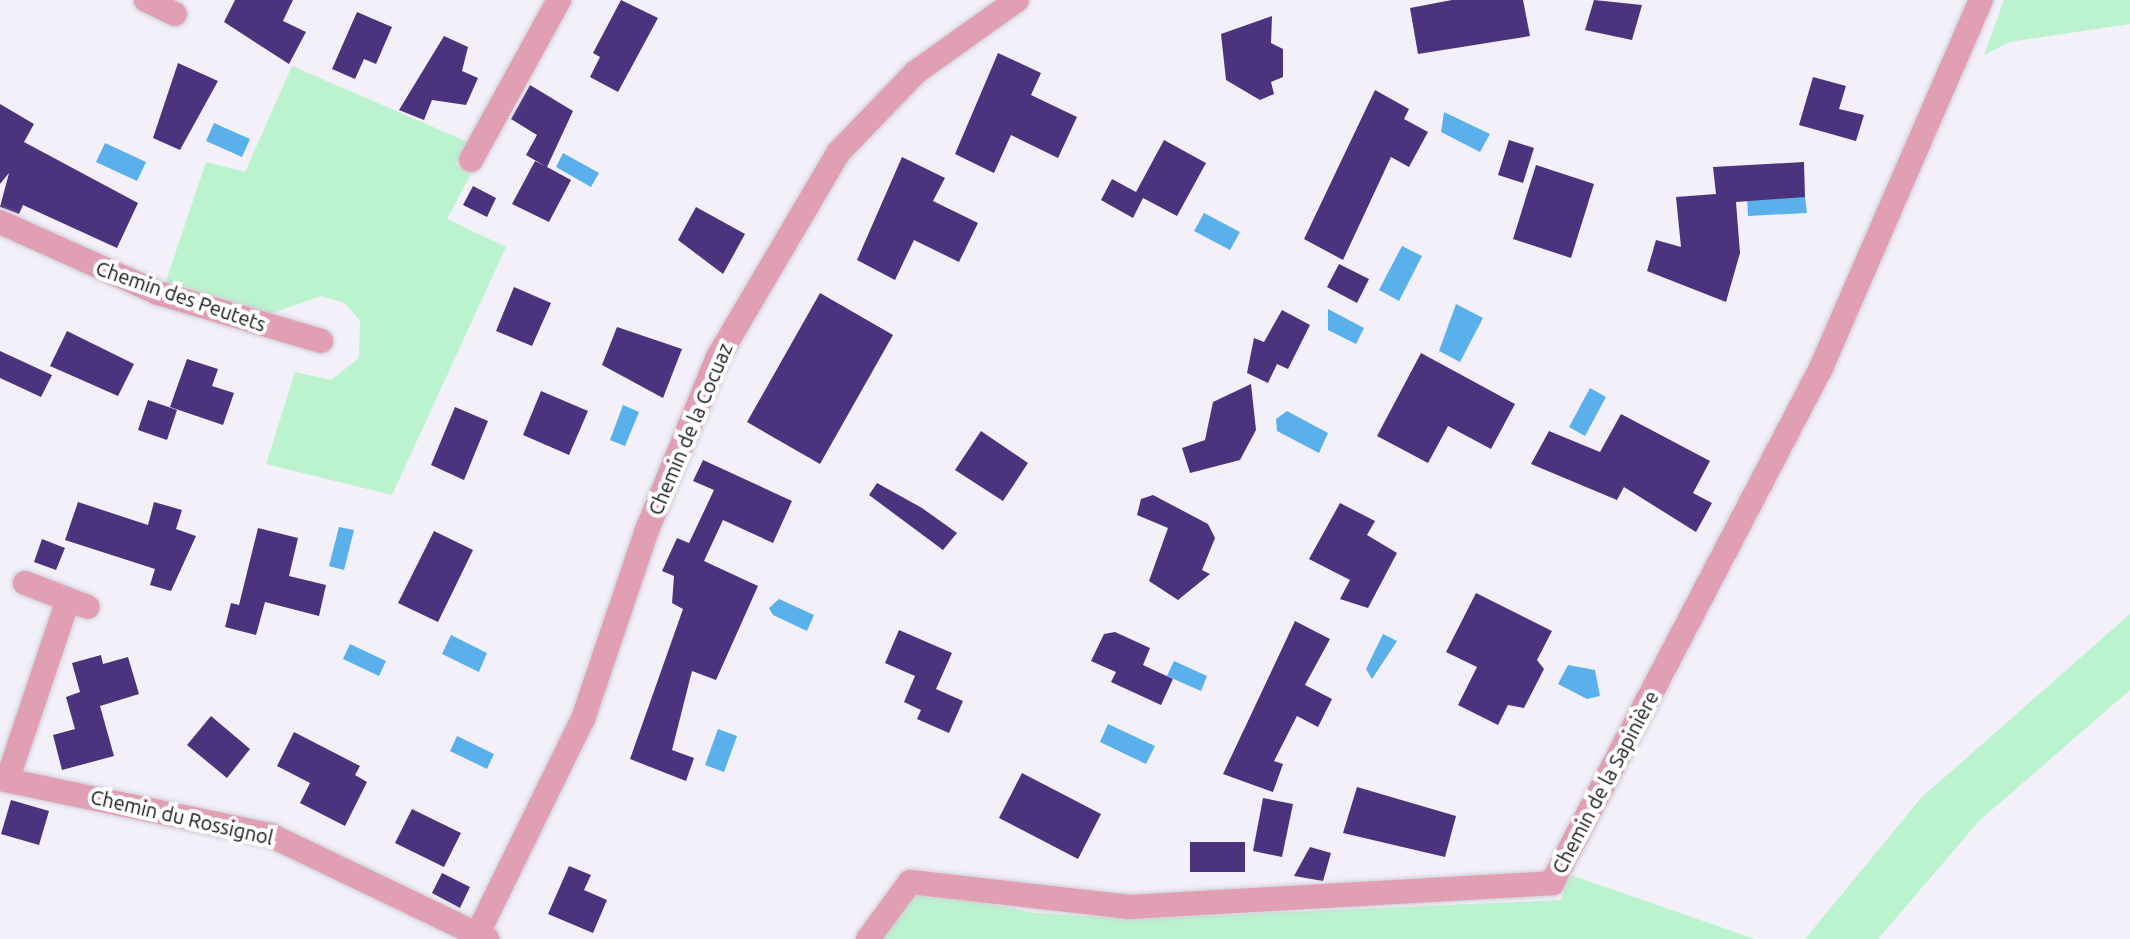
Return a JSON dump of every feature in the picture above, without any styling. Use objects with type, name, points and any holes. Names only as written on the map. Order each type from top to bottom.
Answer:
[{"type":"street","points":[[146,0],[175,14]]},
{"type":"street","points":[[471,160],[559,0]]},
{"type":"street","name":"Chemin de la Cocuaz","points":[[482,937],[583,719],[647,530],[734,329],[838,153],[916,72],[1017,0]]},
{"type":"street","name":"Chemin de la Sapinière","points":[[868,939],[910,882],[1128,907],[1552,883],[1821,368],[1981,0]]},
{"type":"street","name":"Chemin des Peutets","points":[[0,222],[158,293],[321,341]]},
{"type":"street","points":[[4,778],[78,603],[25,583]]},
{"type":"street","name":"Chemin du Rossignol","points":[[4,778],[270,835],[482,937]]},
{"type":"green space","points":[[2004,0],[2130,0],[2130,24],[2009,42],[1984,55]]},
{"type":"green space","points":[[292,66],[468,142],[456,165],[471,174],[447,219],[506,247],[392,495],[266,464],[295,372],[331,380],[359,358],[360,321],[345,303],[321,296],[267,315],[165,284],[206,162],[245,172]]},
{"type":"green space","points":[[2130,614],[2130,690],[1979,821],[1878,939],[1805,939],[1921,798]]},
{"type":"green space","points":[[1568,874],[1755,939],[881,939],[914,890],[1036,913],[1137,919],[1561,900]]},
{"type":"water","points":[[1444,112],[1490,134],[1480,152],[1441,132]]},
{"type":"water","points":[[214,123],[250,139],[242,157],[206,141]]},
{"type":"water","points":[[105,143],[146,162],[137,181],[96,162]]},
{"type":"water","points":[[563,153],[599,173],[591,187],[556,167]]},
{"type":"water","points":[[1747,196],[1805,197],[1807,213],[1748,216]]},
{"type":"water","points":[[1204,213],[1240,232],[1230,250],[1194,231]]},
{"type":"water","points":[[1402,246],[1422,256],[1399,301],[1379,290]]},
{"type":"water","points":[[1456,304],[1483,318],[1460,362],[1439,351]]},
{"type":"water","points":[[1328,309],[1364,328],[1356,344],[1328,330]]},
{"type":"water","points":[[1590,388],[1606,397],[1585,436],[1569,427]]},
{"type":"water","points":[[623,405],[639,412],[625,446],[610,440]]},
{"type":"water","points":[[1287,411],[1328,433],[1319,453],[1277,431],[1276,419]]},
{"type":"water","points":[[339,527],[354,530],[344,570],[329,566]]},
{"type":"water","points":[[779,599],[814,615],[807,631],[773,615],[769,608]]},
{"type":"water","points":[[1383,634],[1397,641],[1372,679],[1366,669]]},
{"type":"water","points":[[451,635],[487,653],[479,672],[442,654]]},
{"type":"water","points":[[350,644],[386,661],[379,676],[343,659]]},
{"type":"water","points":[[1174,661],[1207,676],[1201,691],[1167,676]]},
{"type":"water","points":[[1568,665],[1595,670],[1600,696],[1587,699],[1558,684]]},
{"type":"water","points":[[1108,724],[1155,746],[1146,764],[1100,742]]},
{"type":"water","points":[[718,729],[737,736],[724,772],[705,765]]},
{"type":"water","points":[[457,736],[494,754],[487,769],[450,751]]},
{"type":"building","points":[[235,0],[293,0],[283,21],[306,32],[289,64],[224,22]]},
{"type":"building","points":[[621,0],[658,18],[618,92],[590,77],[600,57],[593,53]]},
{"type":"building","points":[[1452,0],[1523,0],[1530,36],[1418,54],[1410,8]]},
{"type":"building","points":[[1594,0],[1642,5],[1632,40],[1585,30]]},
{"type":"building","points":[[357,12],[392,27],[376,64],[364,59],[355,79],[332,69]]},
{"type":"building","points":[[1272,16],[1271,43],[1283,49],[1283,77],[1271,82],[1274,94],[1260,100],[1226,80],[1221,34]]},
{"type":"building","points":[[444,36],[468,47],[462,71],[478,78],[466,105],[432,100],[424,120],[399,110]]},
{"type":"building","points":[[998,53],[1041,73],[1031,95],[1077,117],[1058,158],[1011,135],[994,173],[955,154]]},
{"type":"building","points":[[178,63],[218,81],[180,150],[153,138]]},
{"type":"building","points":[[1813,77],[1846,86],[1839,109],[1864,115],[1856,141],[1799,125]]},
{"type":"building","points":[[530,85],[573,111],[547,167],[571,180],[549,222],[512,204],[535,161],[545,166],[526,155],[537,135],[511,119]]},
{"type":"building","points":[[1375,90],[1409,109],[1404,119],[1428,132],[1409,167],[1391,157],[1343,260],[1304,239]]},
{"type":"building","points":[[0,104],[34,124],[24,142],[138,203],[117,248],[23,205],[19,214],[0,207],[9,173],[0,184]]},
{"type":"building","points":[[1164,140],[1206,163],[1177,216],[1143,198],[1133,218],[1101,200],[1112,179],[1136,192]]},
{"type":"building","points":[[1509,140],[1534,148],[1523,183],[1498,175]]},
{"type":"building","points":[[902,157],[945,178],[933,201],[978,223],[959,262],[914,240],[895,280],[857,260]]},
{"type":"building","points":[[1804,162],[1805,197],[1736,202],[1740,253],[1726,302],[1647,271],[1656,240],[1681,247],[1676,197],[1716,194],[1713,167]]},
{"type":"building","points":[[1536,165],[1594,184],[1571,258],[1513,239]]},
{"type":"building","points":[[473,186],[496,198],[487,217],[463,205]]},
{"type":"building","points":[[696,207],[745,234],[723,274],[678,240]]},
{"type":"building","points":[[1339,264],[1369,279],[1357,303],[1327,287]]},
{"type":"building","points":[[514,287],[551,303],[532,346],[496,331]]},
{"type":"building","points":[[820,293],[893,335],[820,464],[747,422]]},
{"type":"building","points":[[1282,310],[1310,325],[1288,369],[1277,364],[1268,383],[1247,373],[1254,338],[1264,342]]},
{"type":"building","points":[[617,327],[682,349],[663,398],[602,365]]},
{"type":"building","points":[[67,331],[134,364],[118,396],[50,366]]},
{"type":"building","points":[[0,351],[52,375],[41,397],[0,378]]},
{"type":"building","points":[[1421,353],[1515,404],[1491,449],[1448,426],[1428,463],[1377,436]]},
{"type":"building","points":[[187,359],[218,369],[212,386],[234,393],[223,425],[170,407]]},
{"type":"building","points":[[1251,384],[1256,430],[1240,460],[1190,473],[1182,448],[1205,440],[1213,402]]},
{"type":"building","points":[[541,391],[588,411],[569,455],[523,435]]},
{"type":"building","points":[[148,400],[177,410],[167,440],[138,430]]},
{"type":"building","points":[[455,407],[488,421],[464,480],[431,465]]},
{"type":"building","points":[[1621,414],[1710,461],[1693,493],[1712,503],[1696,532],[1624,487],[1617,500],[1531,464],[1549,431],[1600,452]]},
{"type":"building","points":[[981,431],[1028,463],[1003,501],[955,470]]},
{"type":"building","points":[[703,460],[792,501],[773,543],[723,520],[704,561],[758,586],[716,680],[692,671],[672,750],[694,758],[686,781],[630,759],[683,609],[672,603],[674,576],[662,571],[677,538],[689,543],[714,490],[693,481]]},
{"type":"building","points":[[877,483],[922,508],[957,533],[943,550],[869,495]]},
{"type":"building","points":[[1153,495],[1208,524],[1215,538],[1202,570],[1210,574],[1178,600],[1149,581],[1168,528],[1137,515],[1141,499]]},
{"type":"building","points":[[78,502],[148,525],[154,502],[182,510],[176,529],[196,536],[171,591],[150,585],[155,569],[65,540]]},
{"type":"building","points":[[1340,503],[1375,521],[1367,535],[1397,553],[1368,608],[1340,599],[1350,580],[1309,559]]},
{"type":"building","points":[[258,528],[298,538],[289,576],[326,585],[319,616],[265,602],[256,635],[225,627],[231,603],[239,605]]},
{"type":"building","points":[[434,531],[473,550],[438,622],[398,603]]},
{"type":"building","points":[[42,539],[65,548],[56,570],[34,562]]},
{"type":"building","points":[[1476,593],[1552,631],[1537,660],[1544,669],[1524,708],[1508,705],[1498,725],[1458,705],[1477,667],[1446,652]]},
{"type":"building","points":[[1295,621],[1330,639],[1305,685],[1332,699],[1318,727],[1297,716],[1274,761],[1283,764],[1273,792],[1223,774]]},
{"type":"building","points":[[899,630],[952,653],[936,689],[963,701],[949,733],[917,719],[921,710],[904,702],[915,676],[885,663]]},
{"type":"building","points":[[1115,632],[1150,648],[1143,665],[1173,679],[1161,705],[1111,682],[1116,672],[1091,661],[1104,634]]},
{"type":"building","points":[[101,655],[103,664],[128,657],[139,694],[100,706],[114,756],[62,770],[53,735],[75,729],[66,697],[80,692],[72,663]]},
{"type":"building","points":[[211,716],[250,749],[227,778],[187,745]]},
{"type":"building","points":[[294,732],[360,766],[355,775],[367,782],[345,826],[300,803],[310,783],[277,766]]},
{"type":"building","points":[[1022,773],[1101,814],[1078,859],[999,818]]},
{"type":"building","points":[[1357,787],[1456,816],[1445,857],[1343,833]]},
{"type":"building","points":[[1263,798],[1293,804],[1282,857],[1253,851]]},
{"type":"building","points":[[11,800],[49,811],[39,845],[1,834]]},
{"type":"building","points":[[412,809],[461,833],[444,867],[395,843]]},
{"type":"building","points":[[1190,842],[1245,842],[1245,872],[1190,872]]},
{"type":"building","points":[[1310,847],[1331,853],[1323,881],[1294,876]]},
{"type":"building","points":[[569,866],[591,875],[584,890],[607,900],[593,933],[548,914]]},
{"type":"building","points":[[442,873],[470,887],[460,908],[432,893]]}]
